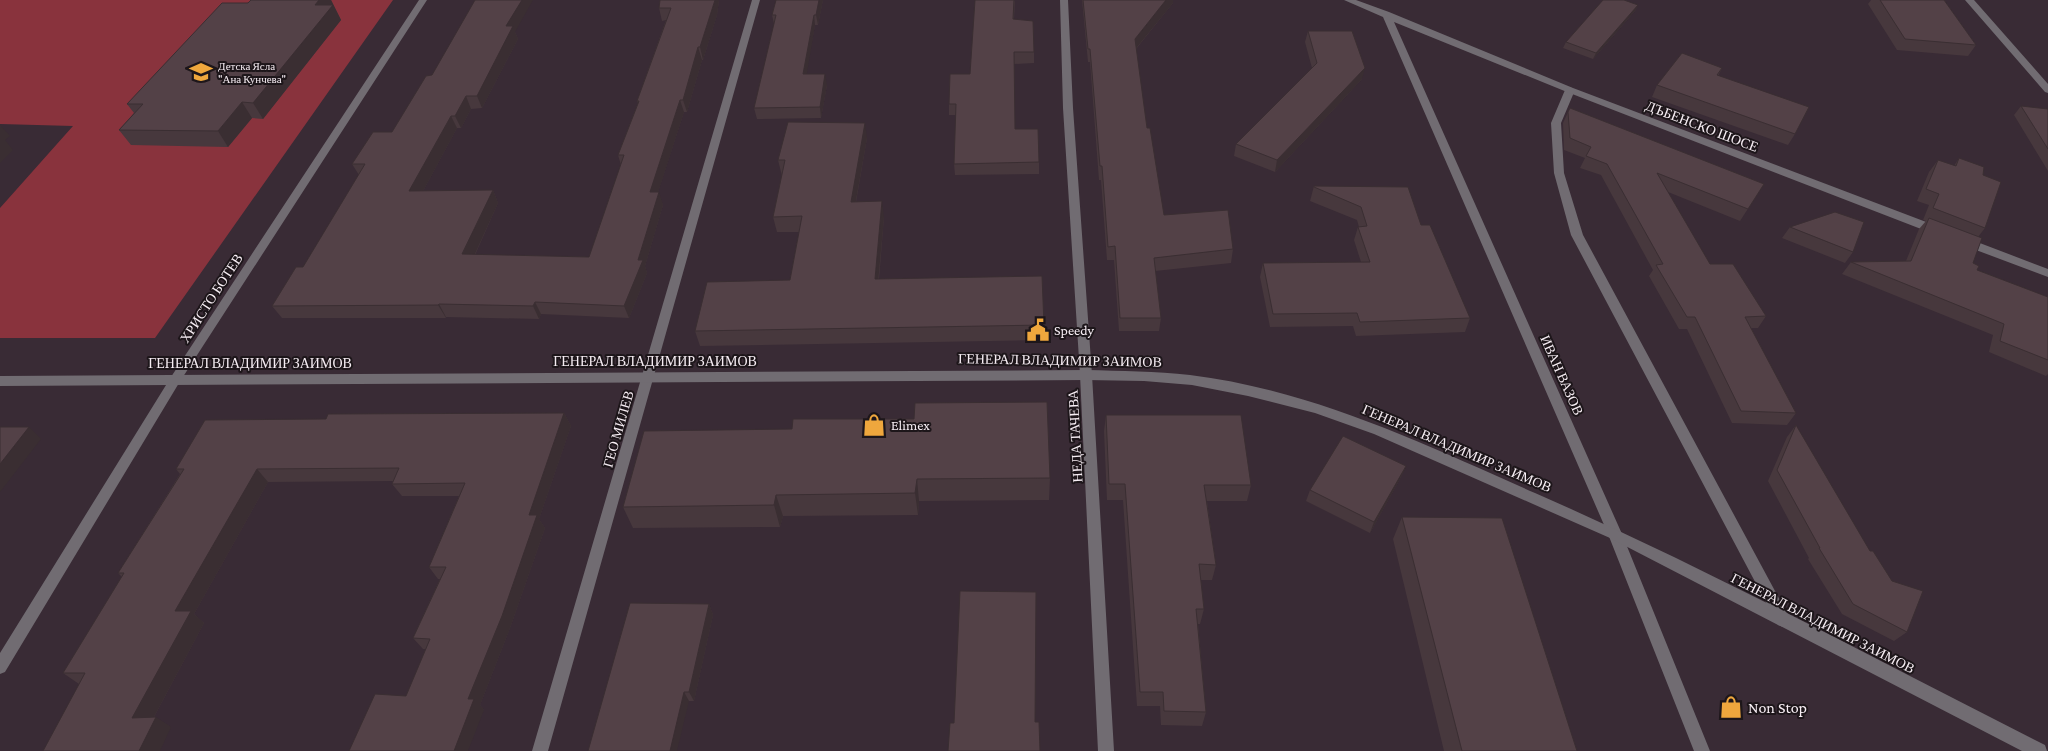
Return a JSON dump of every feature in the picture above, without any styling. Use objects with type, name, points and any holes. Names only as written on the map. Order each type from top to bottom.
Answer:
[{"type":"street","name":"ХРИСТО БОТЕВ","points":[[0,667],[175,380],[423,0]]},
{"type":"street","name":"ГЕО МИЛЕВ","points":[[540,751],[756,0]]},
{"type":"street","name":"НЕДА ТАЧЕВА","points":[[1064,0],[1068,108],[1086,375],[1106,751]]},
{"type":"street","name":"ДЪБЕНСКО ШОСЕ","points":[[1348,0],[1570,90],[2048,273]]},
{"type":"street","points":[[1969,0],[2048,90]]},
{"type":"street","name":"ИВАН ВАЗОВ","points":[[1386,14],[1615,534],[1702,751]]},
{"type":"street","points":[[1570,90],[1556,123],[1559,173],[1577,235],[1783,620]]},
{"type":"street","name":"ГЕНЕРАЛ ВЛАДИМИР ЗАИМОВ","points":[[0,381],[1086,375],[1144,376],[1192,380],[1248,391],[1317,408],[1379,430],[1615,534],[2038,751]]},
{"type":"shaded area","points":[[0,0],[393,0],[155,338],[0,338],[0,208],[73,126],[0,124]]},
{"type":"building","points":[[251,0],[319,0],[315,5],[333,5],[253,103],[242,102],[218,131],[119,130],[143,104],[127,104],[222,3],[248,3]]},
{"type":"building","points":[[475,0],[522,0],[506,26],[513,26],[477,96],[466,96],[455,116],[451,116],[409,191],[493,190],[462,254],[589,257],[624,155],[618,155],[671,8],[659,8],[660,0],[715,0],[700,47],[698,47],[683,100],[680,100],[650,192],[659,192],[638,260],[643,260],[624,306],[535,302],[533,306],[439,304],[272,306],[296,267],[303,267],[365,164],[352,164],[373,132],[392,132],[426,76],[432,75]]},
{"type":"building","points":[[776,0],[819,0],[816,15],[814,15],[803,74],[825,74],[820,107],[754,108],[776,15],[772,15]]},
{"type":"building","points":[[975,0],[1014,0],[1013,19],[1033,21],[1034,52],[1014,52],[1015,129],[1038,129],[1039,162],[954,164],[956,104],[949,104],[950,74],[970,74]]},
{"type":"building","points":[[1083,0],[1166,0],[1135,39],[1147,128],[1150,128],[1164,215],[1228,210],[1233,249],[1154,258],[1161,318],[1120,318],[1115,246],[1108,247],[1102,166],[1100,166],[1090,49],[1088,49]]},
{"type":"building","points":[[1603,0],[1624,0],[1638,5],[1596,53],[1566,42]]},
{"type":"building","points":[[1880,0],[1944,0],[1976,45],[1905,39]]},
{"type":"building","points":[[1308,31],[1352,31],[1365,68],[1277,160],[1236,144],[1317,63]]},
{"type":"building","points":[[1682,53],[1722,68],[1717,75],[1809,107],[1795,134],[1657,85]]},
{"type":"building","points":[[2021,106],[2048,109],[2048,149]]},
{"type":"building","points":[[1570,108],[1764,184],[1748,209],[1657,173],[1710,264],[1733,264],[1766,316],[1745,317],[1796,413],[1741,411],[1695,317],[1687,317],[1656,265],[1663,264],[1607,164],[1586,156],[1591,147],[1570,138],[1568,112]]},
{"type":"building","points":[[788,122],[865,123],[851,202],[882,201],[875,279],[1042,276],[1044,325],[695,331],[707,282],[790,280],[802,216],[773,217],[785,160],[778,160]]},
{"type":"building","points":[[1959,158],[1984,167],[1983,175],[2001,182],[1985,228],[1933,208],[1939,194],[1926,189],[1938,160],[1956,166]]},
{"type":"building","points":[[1314,186],[1408,187],[1421,225],[1430,225],[1470,318],[1360,322],[1357,313],[1273,314],[1263,263],[1370,262],[1358,227],[1367,226],[1361,207]]},
{"type":"building","points":[[1835,212],[1864,222],[1853,252],[1790,227]]},
{"type":"building","points":[[1929,218],[1982,238],[1973,263],[1979,266],[1977,270],[2048,297],[2048,360],[2000,341],[2004,324],[1851,262],[1911,261]]},
{"type":"building","points":[[1047,402],[1050,478],[917,479],[915,493],[776,495],[774,505],[623,507],[644,431],[792,429],[793,419],[914,419],[915,403]]},
{"type":"building","points":[[564,413],[529,515],[537,515],[502,616],[468,699],[474,699],[454,751],[349,751],[375,694],[406,696],[430,639],[413,638],[446,567],[429,567],[465,483],[392,484],[399,468],[257,469],[175,611],[191,611],[132,718],[156,717],[139,751],[43,751],[85,673],[63,673],[124,573],[118,573],[184,469],[176,469],[205,420],[326,419],[328,414]]},
{"type":"building","points":[[1106,415],[1241,415],[1251,485],[1204,485],[1216,565],[1199,564],[1204,609],[1196,609],[1206,712],[1164,711],[1163,692],[1140,692],[1125,484],[1109,484]]},
{"type":"building","points":[[1796,425],[1870,551],[1873,551],[1892,581],[1923,591],[1907,632],[1853,604],[1819,548],[1777,470]]},
{"type":"building","points":[[0,427],[29,427],[0,464]]},
{"type":"building","points":[[1343,436],[1406,466],[1374,522],[1310,490]]},
{"type":"building","points":[[1402,517],[1502,518],[1577,751],[1462,751]]},
{"type":"building","points":[[960,591],[1036,592],[1035,722],[1039,722],[1040,751],[948,751],[950,723],[954,723]]},
{"type":"building","points":[[630,603],[709,604],[689,692],[684,692],[670,751],[588,751]]},
{"type":"place","name":"Детска Ясла \"Ана Кунчева\"","points":[[201,72]]},
{"type":"place","name":"Speedy","points":[[1038,330]]},
{"type":"place","name":"Elimex","points":[[874,425]]},
{"type":"place","name":"Non Stop","points":[[1731,707]]}]
